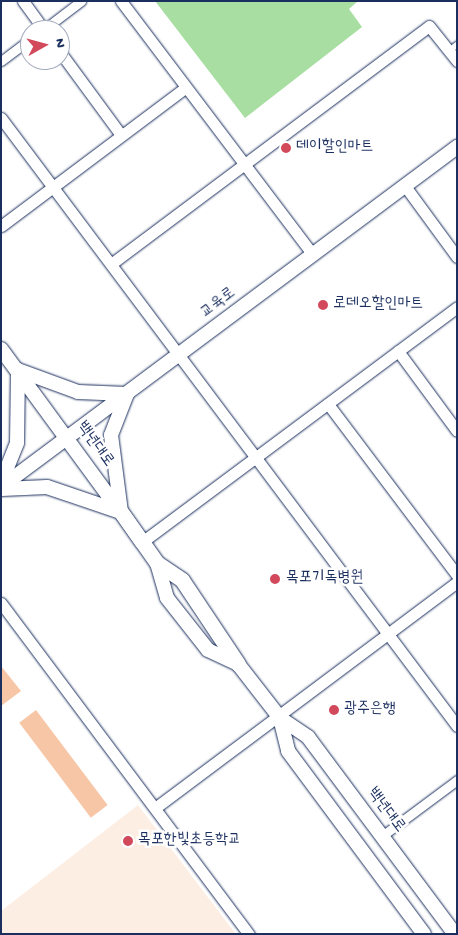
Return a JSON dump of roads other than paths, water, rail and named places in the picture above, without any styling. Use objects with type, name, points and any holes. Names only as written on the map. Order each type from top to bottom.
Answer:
[{"type":"main road","name":"백년대로","points":[[121,512],[157,563],[182,580],[238,664]]},
{"type":"street","points":[[23,1],[36,20]]},
{"type":"street","points":[[56,20],[81,1]]},
{"type":"street","points":[[121,1],[313,255]]},
{"type":"street","points":[[111,264],[429,26],[453,48],[457,61]]},
{"type":"street","points":[[1,61],[20,47]]},
{"type":"street","points":[[70,66],[121,135]]},
{"type":"street","points":[[1,226],[186,87]]},
{"type":"street","points":[[1,118],[111,264],[178,357],[457,726]]},
{"type":"street","name":"교육로","points":[[1,488],[457,147]]},
{"type":"street","points":[[404,186],[457,257]]},
{"type":"street","points":[[142,542],[457,307]]},
{"type":"street","name":"백년대로","points":[[1,349],[121,512]]},
{"type":"street","points":[[398,350],[457,431]]},
{"type":"street","points":[[1,483],[17,443],[18,370],[78,392],[127,394],[111,435],[121,512],[47,487],[1,488]]},
{"type":"street","points":[[328,404],[457,575]]},
{"type":"street","name":"백년대로","points":[[157,563],[167,598],[202,642],[238,664],[280,718],[308,737],[455,934]]},
{"type":"street","points":[[155,808],[280,718],[457,582]]},
{"type":"street","points":[[1,603],[248,933]]},
{"type":"street","name":"백년대로","points":[[280,718],[288,751],[424,934]]},
{"type":"street","points":[[382,836],[457,780]]},
{"type":"place","name":"데이할인마트","points":[[286,148]]},
{"type":"place","name":"로데오할인마트","points":[[323,305]]},
{"type":"place","name":"목포기독병원","points":[[275,579]]},
{"type":"place","name":"광주은행","points":[[334,710]]},
{"type":"place","name":"목포한빛초등학교","points":[[128,841]]}]
